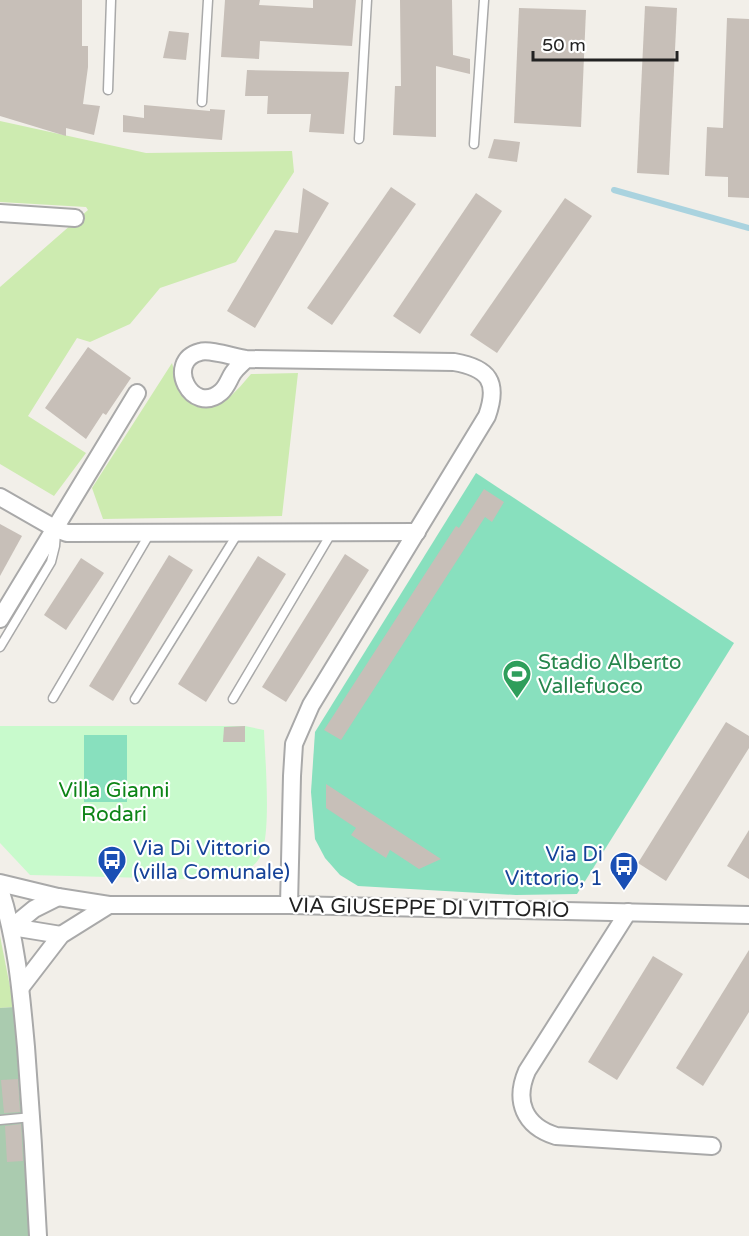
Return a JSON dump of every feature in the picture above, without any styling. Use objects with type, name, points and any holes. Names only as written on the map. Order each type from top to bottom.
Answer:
[{"type":"street","points":[[0,213],[75,218]]},
{"type":"street","points":[[246,359],[454,362],[481,369],[489,378],[491,386],[491,404],[487,416],[311,705],[296,738],[292,776],[289,905]]},
{"type":"street","points":[[0,619],[137,393]]},
{"type":"street","points":[[0,497],[56,529],[76,534],[417,532]]},
{"type":"street","name":"VIA GIUSEPPE DI VITTORIO","points":[[0,883],[58,897],[109,905],[289,905],[749,915]]},
{"type":"street","points":[[0,889],[12,927],[21,987],[32,1118],[38,1236]]},
{"type":"street","points":[[12,927],[34,909],[58,897]]},
{"type":"street","points":[[21,987],[61,935],[109,905]]},
{"type":"street","points":[[628,912],[527,1071],[521,1084],[520,1098],[525,1113],[532,1124],[543,1132],[556,1136],[712,1146]]},
{"type":"street","points":[[12,927],[61,935]]},
{"type":"lane","points":[[108,90],[111,0]]},
{"type":"lane","points":[[202,102],[208,0]]},
{"type":"lane","points":[[359,139],[367,0]]},
{"type":"lane","points":[[474,144],[484,0]]},
{"type":"lane","points":[[0,647],[51,562],[56,529]]},
{"type":"lane","points":[[233,699],[332,532]]},
{"type":"lane","points":[[53,698],[150,533]]},
{"type":"lane","points":[[135,699],[238,533]]},
{"type":"lane","points":[[0,1120],[32,1118]]},
{"type":"green space","points":[[0,121],[146,153],[292,151],[294,172],[236,262],[160,288],[130,324],[90,342],[77,338],[28,416],[86,453],[54,496],[0,464],[0,287],[88,210],[86,207],[0,202]]},
{"type":"green space","points":[[172,363],[181,395],[204,404],[221,402],[228,398],[251,374],[298,373],[282,516],[103,519],[92,488]]},
{"type":"green space","name":"Stadio Alberto Vallefuoco","points":[[476,473],[734,643],[577,894],[516,895],[358,886],[340,875],[325,858],[315,839],[311,792],[315,732]]},
{"type":"green space","name":"Villa Gianni Rodari","points":[[0,726],[245,726],[264,730],[267,815],[264,847],[260,857],[250,868],[226,880],[30,875],[0,843]]},
{"type":"green space","points":[[84,735],[127,735],[127,802],[84,802]]},
{"type":"green space","points":[[0,936],[14,1007],[0,1008]]},
{"type":"green space","points":[[14,1007],[30,1236],[0,1236],[0,1008]]},
{"type":"building","points":[[0,0],[82,0],[82,46],[88,46],[88,67],[83,104],[100,106],[94,135],[66,128],[66,136],[0,116]]},
{"type":"building","points":[[225,0],[260,0],[259,5],[313,8],[313,0],[356,0],[352,46],[260,41],[259,59],[221,57]]},
{"type":"building","points":[[400,0],[452,0],[453,55],[470,59],[470,74],[436,66],[436,137],[393,135],[395,86],[401,86]]},
{"type":"building","points":[[645,6],[677,8],[669,175],[637,173]]},
{"type":"building","points":[[519,8],[586,10],[581,127],[514,123]]},
{"type":"building","points":[[727,18],[749,19],[749,198],[728,197],[728,177],[705,176],[707,127],[723,128]]},
{"type":"building","points":[[169,31],[189,33],[186,60],[163,58]]},
{"type":"building","points":[[247,70],[349,72],[344,134],[309,132],[311,114],[267,114],[268,96],[245,96]]},
{"type":"building","points":[[144,105],[210,111],[210,109],[225,110],[222,140],[123,132],[123,115],[144,118]]},
{"type":"building","points":[[494,139],[520,142],[517,162],[488,158]]},
{"type":"building","points":[[391,187],[416,204],[332,325],[307,308]]},
{"type":"building","points":[[303,188],[329,203],[255,328],[227,311],[275,230],[298,233]]},
{"type":"building","points":[[476,193],[502,211],[420,334],[393,316]]},
{"type":"building","points":[[565,198],[592,216],[497,353],[470,335]]},
{"type":"building","points":[[88,347],[131,378],[106,415],[103,413],[86,439],[45,408]]},
{"type":"building","points":[[484,489],[504,502],[492,522],[485,517],[341,740],[324,730],[456,526],[459,528]]},
{"type":"building","points":[[0,524],[22,536],[0,576]]},
{"type":"building","points":[[345,554],[369,570],[286,702],[262,687]]},
{"type":"building","points":[[169,555],[193,570],[113,701],[89,686]]},
{"type":"building","points":[[258,556],[286,574],[206,702],[178,684]]},
{"type":"building","points":[[81,558],[104,573],[66,630],[44,615]]},
{"type":"building","points":[[726,722],[749,736],[749,748],[666,881],[638,863]]},
{"type":"building","points":[[245,726],[245,742],[223,742],[224,727]]},
{"type":"building","points":[[326,784],[441,859],[419,869],[390,850],[386,858],[351,835],[356,828],[326,808]]},
{"type":"building","points":[[749,830],[749,879],[727,866]]},
{"type":"building","points":[[749,950],[749,1012],[703,1086],[676,1068]]},
{"type":"building","points":[[653,956],[683,974],[617,1080],[588,1062]]},
{"type":"building","points":[[18,1079],[20,1112],[4,1113],[1,1080]]},
{"type":"building","points":[[21,1124],[23,1161],[7,1162],[5,1126]]},
{"type":"waterway","points":[[614,190],[749,228]]},
{"type":"place","name":"Stadio Alberto Vallefuoco","points":[[517,700]]},
{"type":"place","name":"Via Di Vittorio (villa Comunale)","points":[[112,886]]},
{"type":"place","name":"Via Di Vittorio, 1","points":[[624,892]]}]
